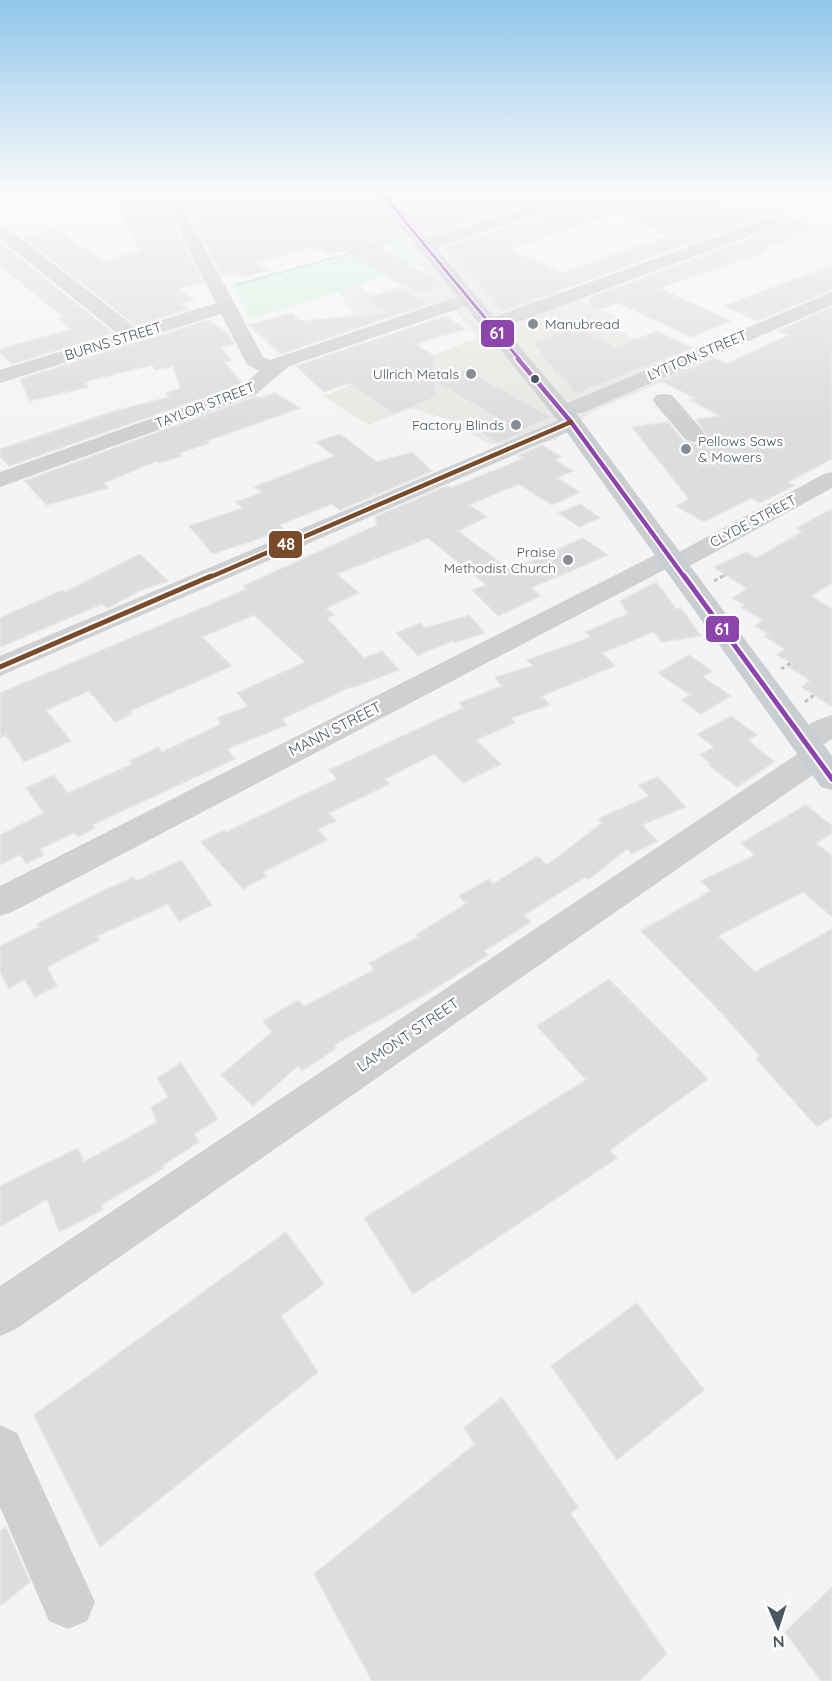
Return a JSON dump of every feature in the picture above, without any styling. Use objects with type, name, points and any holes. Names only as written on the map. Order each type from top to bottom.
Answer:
[{"type":"main road","points":[[439,268],[471,301],[566,416],[672,560],[822,751]]},
{"type":"street","points":[[48,268],[132,335]]},
{"type":"street","points":[[207,268],[255,361],[270,368]]},
{"type":"street","points":[[489,323],[506,319],[644,268]]},
{"type":"street","name":"BURNS STREET","points":[[0,377],[132,335],[222,298]]},
{"type":"street","name":"LYTTON STREET","points":[[0,668],[566,416],[576,407],[832,298]]},
{"type":"street","name":"TAYLOR STREET","points":[[0,480],[248,391],[259,386],[270,368],[458,303],[471,301]]},
{"type":"street","points":[[664,400],[694,435]]},
{"type":"street","name":"CLYDE STREET","points":[[672,560],[832,479]]},
{"type":"street","name":"MANN STREET","points":[[0,902],[672,560]]},
{"type":"street","name":"LAMONT STREET","points":[[0,1313],[822,751]]},
{"type":"street","points":[[0,1450],[68,1602]]},
{"type":"path","points":[[222,298],[323,268]]},
{"type":"path","points":[[710,582],[727,574]]},
{"type":"path","points":[[778,671],[790,663]]},
{"type":"path","points":[[803,704],[814,695]]},
{"type":"shaded area","points":[[422,268],[552,268],[555,270],[532,278],[621,319],[608,325],[670,356],[687,371],[591,412],[554,441],[489,444],[444,418],[410,408],[369,425],[323,396],[478,338],[447,300],[361,327],[339,291],[361,284],[370,296],[430,277]]},
{"type":"green space","points":[[292,268],[413,268],[250,319],[232,284]]},
{"type":"building","points":[[3,268],[33,268],[113,333],[12,364],[0,353],[0,349],[71,329],[58,318],[62,316]]},
{"type":"building","points":[[63,268],[196,268],[203,282],[178,289],[194,300],[181,304],[189,309],[136,326]]},
{"type":"building","points":[[218,268],[269,270],[243,277],[234,272],[222,276]]},
{"type":"building","points":[[373,268],[416,268],[445,285],[418,294]]},
{"type":"building","points":[[464,268],[552,268],[562,273],[575,268],[621,268],[503,311]]},
{"type":"building","points":[[668,268],[717,268],[659,288],[731,321],[691,337],[618,303],[592,312],[588,298]]},
{"type":"building","points":[[823,268],[832,268],[832,290],[757,321],[724,306]]},
{"type":"building","points":[[402,287],[428,304],[281,354],[248,325],[292,313],[302,321],[387,313],[363,299]]},
{"type":"building","points":[[832,307],[832,459],[788,482],[795,485],[760,503],[751,498],[704,522],[676,506],[689,499],[632,427],[668,422],[684,441],[695,444],[703,442],[707,436],[696,419],[721,416],[690,400],[695,398],[661,381],[714,358],[726,364],[789,335],[778,331]]},
{"type":"building","points":[[446,316],[466,329],[415,344],[434,356],[435,380],[464,369],[552,417],[520,431],[435,382],[436,397],[394,414],[349,383],[324,392],[296,366]]},
{"type":"building","points":[[208,320],[228,333],[234,344],[221,348],[231,360],[224,362],[242,383],[240,385],[9,466],[0,457],[0,449],[115,411],[169,397],[166,393],[180,388],[173,366],[155,370],[152,365],[84,382],[88,387],[30,401],[20,379]]},
{"type":"building","points":[[577,325],[616,347],[657,331],[693,348],[575,394],[559,373],[556,374],[533,342]]},
{"type":"building","points":[[275,393],[300,408],[207,441],[210,443],[179,453],[182,456],[160,463],[157,461],[104,483],[108,488],[47,505],[24,481],[257,396],[260,398]]},
{"type":"building","points":[[506,423],[522,433],[498,443],[480,432]]},
{"type":"building","points":[[340,434],[377,462],[412,452],[432,471],[340,510],[332,504],[279,525],[285,530],[213,554],[189,526],[243,508],[236,502],[263,492],[254,487],[334,456],[316,442]]},
{"type":"building","points":[[542,445],[561,457],[555,460],[573,471],[557,478],[580,492],[552,505],[519,484],[469,505],[487,517],[458,531],[510,570],[583,538],[608,555],[531,588],[541,596],[498,616],[472,590],[486,585],[428,538],[337,574],[359,593],[326,608],[334,615],[327,618],[364,658],[382,651],[399,670],[350,687],[282,719],[287,725],[227,749],[235,759],[92,825],[95,828],[78,837],[75,832],[40,849],[44,855],[26,864],[20,855],[0,865],[0,835],[44,813],[26,788],[54,775],[68,793],[132,764],[129,761],[158,747],[162,752],[221,724],[217,718],[248,706],[237,693],[305,662],[254,615],[202,637],[232,666],[130,711],[132,714],[115,722],[89,691],[46,710],[71,741],[24,762],[6,735],[0,738],[0,693],[247,589],[243,586],[377,525],[375,517],[447,486],[450,488],[513,463],[523,458],[518,456]]},
{"type":"building","points":[[580,504],[600,518],[579,527],[559,513]]},
{"type":"building","points":[[832,509],[832,583],[811,596],[832,609],[832,707],[802,687],[810,680],[789,667],[792,664],[777,655],[785,649],[764,636],[768,634],[755,626],[763,620],[741,607],[745,605],[732,598],[747,589],[714,567],[746,552],[756,558],[802,532],[796,528]]},
{"type":"building","points":[[140,554],[168,581],[139,591],[108,608],[102,604],[0,647],[0,618],[62,590],[65,592]]},
{"type":"building","points":[[656,582],[676,609],[681,608],[701,636],[662,642],[654,632],[602,653],[615,666],[542,696],[550,705],[511,718],[515,723],[476,740],[501,764],[463,783],[434,754],[385,779],[390,784],[329,813],[336,821],[318,829],[327,840],[263,872],[267,876],[243,889],[201,842],[337,779],[329,770],[463,708],[459,703],[502,686],[495,677],[533,666],[527,660],[591,637],[585,632],[628,614],[620,601]]},
{"type":"building","points":[[469,615],[485,633],[454,643],[452,641],[418,655],[396,633],[420,623],[425,628]]},
{"type":"building","points":[[689,655],[712,671],[703,677],[731,696],[701,714],[681,700],[690,695],[658,673]]},
{"type":"building","points":[[731,716],[757,735],[748,740],[774,762],[737,787],[700,755],[714,747],[697,734]]},
{"type":"building","points":[[658,777],[686,807],[642,825],[658,841],[632,854],[627,849],[589,879],[585,877],[524,915],[531,922],[484,951],[488,955],[428,993],[334,1045],[337,1048],[302,1071],[298,1066],[253,1106],[221,1075],[272,1032],[263,1021],[298,1000],[304,1006],[374,970],[369,963],[418,937],[416,935],[466,904],[459,896],[489,879],[493,884],[538,856],[547,865],[602,823],[598,819],[649,796],[638,785]]},
{"type":"building","points":[[806,805],[832,826],[832,833],[816,843],[832,856],[832,917],[803,892],[718,936],[755,972],[832,929],[832,1117],[817,1127],[756,1059],[760,1056],[716,1007],[641,931],[711,891],[701,881],[755,855],[741,843]]},
{"type":"building","points":[[181,860],[212,905],[179,921],[168,904],[97,936],[100,940],[47,967],[57,986],[35,997],[25,980],[9,988],[0,972],[0,946],[39,927],[37,924],[98,893],[134,877],[136,881]]},
{"type":"building","points":[[609,979],[708,1079],[610,1150],[617,1158],[413,1294],[364,1218],[586,1080],[537,1026]]},
{"type":"building","points":[[181,1063],[218,1119],[194,1134],[199,1142],[163,1165],[164,1168],[101,1205],[103,1210],[59,1232],[47,1199],[0,1227],[0,1186],[78,1148],[84,1162],[157,1122],[151,1107],[168,1097],[157,1078]]},
{"type":"building","points":[[286,1232],[324,1284],[281,1316],[318,1372],[100,1547],[34,1415]]},
{"type":"building","points":[[637,1303],[704,1390],[617,1460],[551,1366]]},
{"type":"building","points":[[502,1397],[578,1507],[571,1514],[667,1654],[639,1681],[372,1681],[314,1574],[475,1444],[464,1428]]},
{"type":"building","points":[[6,1527],[30,1582],[0,1606],[0,1531]]},
{"type":"building","points":[[832,1587],[832,1681],[821,1681],[785,1632]]},
{"type":"transit line","name":"61","points":[[444,268],[571,422],[832,779]]},
{"type":"transit line","name":"48","points":[[0,667],[571,422]]},
{"type":"place","name":"Manubread","points":[[533,324]]},
{"type":"place","name":"Ullrich Metals","points":[[471,374]]},
{"type":"place","name":"Factory Blinds","points":[[516,425]]},
{"type":"place","name":"Pellows Saws & Mowers","points":[[686,449]]},
{"type":"place","name":"Praise Methodist Church","points":[[568,560]]}]
